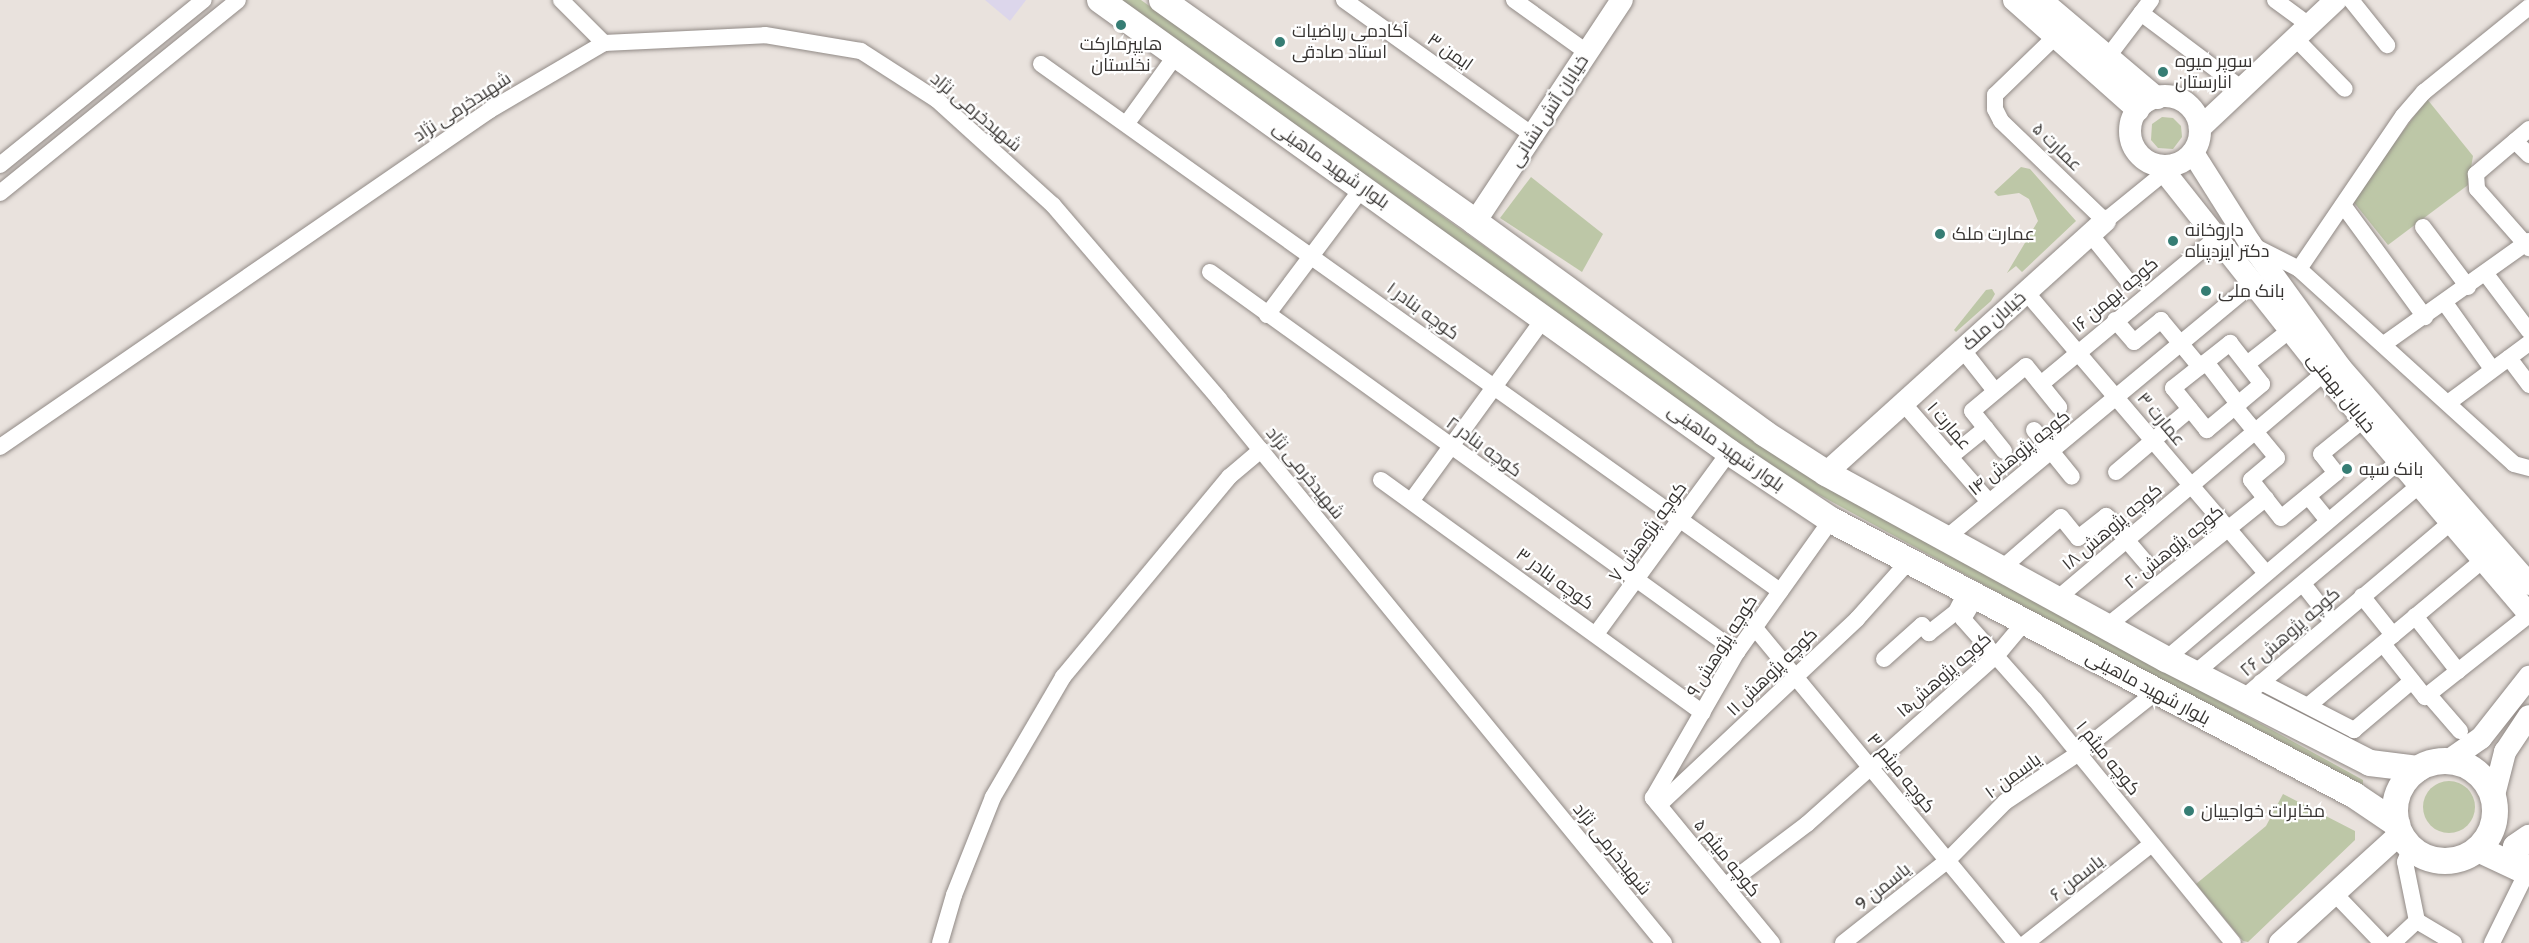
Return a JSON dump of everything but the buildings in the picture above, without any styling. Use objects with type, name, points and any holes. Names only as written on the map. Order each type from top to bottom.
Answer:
[{"type":"main road","name":"بلوار شهید ماهینی","points":[[1100,0],[1545,317],[1729,452],[1830,520],[1907,563],[1965,606],[2023,624],[2354,795],[2403,835]]},
{"type":"main road","name":"بلوار شهید ماهینی","points":[[1161,0],[1475,222],[1764,433],[1826,473],[2166,659],[2195,673],[2252,690],[2370,763],[2418,769]]},
{"type":"main road","points":[[2494,806],[2487,839],[2478,849],[2461,859],[2441,861],[2403,835],[2398,793],[2418,769],[2448,761],[2477,773],[2494,806],[2529,836],[2516,847],[2514,857],[2528,872]]},
{"type":"main road","points":[[2354,795],[2365,795],[2376,783],[2370,763]]},
{"type":"main road","points":[[2478,849],[2528,872]]},
{"type":"street","points":[[0,165],[204,0]]},
{"type":"street","points":[[0,193],[238,0]]},
{"type":"street","points":[[561,0],[604,43]]},
{"type":"street","name":"ایمن ۳","points":[[1344,0],[1534,136]]},
{"type":"street","points":[[1514,0],[1588,53]]},
{"type":"street","name":"خیابان آتش نشانی","points":[[1475,222],[1622,0]]},
{"type":"street","points":[[2014,0],[2057,35],[2138,110]]},
{"type":"street","points":[[2041,0],[2110,54],[2157,98],[2185,103],[2200,128]]},
{"type":"street","points":[[2276,0],[2345,89]]},
{"type":"street","points":[[2157,98],[2138,110],[2131,129],[2135,149],[2142,157],[2162,169],[2181,163],[2193,153],[2200,128],[2336,0]]},
{"type":"street","points":[[2351,0],[2386,45]]},
{"type":"street","points":[[2299,269],[2403,116],[2424,92],[2529,6]]},
{"type":"street","points":[[2110,54],[2146,7],[2241,88]]},
{"type":"street","name":"شهیدخرمی نژاد","points":[[0,447],[490,110],[604,43],[765,35],[861,51],[937,100],[1053,205],[1261,450],[1664,943]]},
{"type":"street","name":"عمارت ۵","points":[[2057,35],[1995,95],[1995,109],[2001,121],[2097,228],[2128,281]]},
{"type":"street","points":[[1127,123],[1176,55]]},
{"type":"street","name":"کوچه بنادر ۱","points":[[1041,64],[1494,386],[1679,522],[1780,591]]},
{"type":"street","points":[[2384,344],[2528,244],[2477,189],[2476,174],[2529,129]]},
{"type":"street","points":[[2514,141],[2529,154]]},
{"type":"street","name":"خیابان بهمنی","points":[[2193,153],[2250,243],[2340,367],[2529,584]]},
{"type":"street","name":"خیابان ملک","points":[[1826,473],[2162,169]]},
{"type":"street","name":"خیابان بهمنی","points":[[2162,169],[2324,373],[2529,615]]},
{"type":"street","points":[[1267,315],[1363,187]]},
{"type":"street","points":[[2343,205],[2425,317]]},
{"type":"street","points":[[2423,227],[2468,287]]},
{"type":"street","name":"کوچه بهمن ۱۶","points":[[2041,384],[2216,238]]},
{"type":"street","points":[[2250,243],[2299,269],[2514,464],[2529,468]]},
{"type":"street","name":"کوچه بنادر ۲","points":[[1210,272],[1737,652]]},
{"type":"street","points":[[2486,274],[2529,331]]},
{"type":"street","name":"کوچه پژوهش ۱۴","points":[[1945,539],[2052,452],[2180,341],[2253,283]]},
{"type":"street","name":"عمارت ۳","points":[[2026,292],[2265,572]]},
{"type":"street","points":[[2445,303],[2492,369]]},
{"type":"street","points":[[1412,500],[1545,317]]},
{"type":"street","points":[[2115,320],[2134,342],[2161,320],[2203,365],[2277,458],[2251,480],[2281,518],[2336,473],[2321,454],[2363,420]]},
{"type":"street","points":[[2247,364],[2290,330]]},
{"type":"street","points":[[2230,343],[2247,364],[2262,384],[2207,430],[2173,388],[2230,343]]},
{"type":"street","points":[[2448,403],[2529,343]]},
{"type":"street","points":[[1962,350],[1995,392]]},
{"type":"street","points":[[2509,358],[2529,385]]},
{"type":"street","points":[[2004,452],[1972,411],[2026,366],[2059,407]]},
{"type":"street","name":"کوچه پژوهش ۱۸","points":[[2058,598],[2324,373]]},
{"type":"street","name":"عمارت ۱","points":[[1903,403],[1989,502]]},
{"type":"street","points":[[2116,472],[2190,409]]},
{"type":"street","points":[[1950,457],[1986,428]]},
{"type":"street","points":[[2034,430],[2072,477]]},
{"type":"street","points":[[940,943],[954,895],[993,797],[1062,677],[1221,486],[1261,450]]},
{"type":"street","name":"کوچه پژوهش ۷","points":[[1596,634],[1637,581],[1729,452]]},
{"type":"street","points":[[2166,659],[2265,572],[2398,462]]},
{"type":"street","name":"کوچه بنادر ۳","points":[[1381,480],[1412,500],[1703,713]]},
{"type":"street","points":[[2195,673],[2419,486]]},
{"type":"street","points":[[2308,496],[2328,520]]},
{"type":"street","name":"کوچه پژوهش ۲۰","points":[[2107,626],[2265,498]]},
{"type":"street","points":[[2001,569],[2061,517],[2078,538],[2106,516],[2147,564]]},
{"type":"street","name":"کوچه پژوهش ۹","points":[[1656,801],[1737,652],[1830,520]]},
{"type":"street","name":"کوچه پژوهش ۲۶","points":[[2252,690],[2450,523]]},
{"type":"street","points":[[2309,705],[2483,560]]},
{"type":"street","name":"کوچه پژوهش ۱۱","points":[[1656,801],[1857,619],[1907,563]]},
{"type":"street","points":[[2303,584],[2332,621]]},
{"type":"street","points":[[2362,596],[2412,681],[2425,697],[2529,615]]},
{"type":"street","points":[[1884,659],[1922,625],[1929,633],[1965,606]]},
{"type":"street","name":"کوچه میثم ۱","points":[[1965,606],[1997,655],[2152,844],[2223,940]]},
{"type":"street","points":[[2415,616],[2458,671]]},
{"type":"street","name":"کوچه پژوهش۱۵","points":[[1725,886],[1807,824],[1997,655],[2023,624]]},
{"type":"street","name":"کوچه میثم ۳","points":[[1755,628],[2016,943]]},
{"type":"street","points":[[2448,761],[2470,735],[2529,677]]},
{"type":"street","points":[[2252,690],[2309,705],[2354,730],[2412,681]]},
{"type":"street","name":"یاسمن ۱۰","points":[[1947,861],[2005,802],[2079,753],[2156,692]]},
{"type":"street","points":[[2428,694],[2483,749],[2494,755],[2505,752]]},
{"type":"street","points":[[2494,806],[2505,752],[2529,716]]},
{"type":"street","name":"کوچه میثم ۵","points":[[1656,801],[1772,943]]},
{"type":"street","points":[[2280,943],[2403,835]]},
{"type":"street","points":[[2403,835],[2405,862],[2416,921],[2454,943]]},
{"type":"street","name":"یاسمن ۶","points":[[2026,943],[2152,844]]},
{"type":"street","name":"یاسمن 9","points":[[1843,943],[1947,861]]},
{"type":"street","points":[[2492,943],[2528,872]]},
{"type":"street","points":[[2335,894],[2382,943]]},
{"type":"street","points":[[2393,943],[2416,921]]},
{"type":"shaded area","points":[[985,0],[1026,0],[1010,21]]},
{"type":"green space","points":[[1121,0],[1141,0],[1788,464],[2363,780],[2363,785],[2356,788],[1781,474]]},
{"type":"green space","points":[[2427,99],[2473,156],[2468,185],[2388,245],[2352,200]]},
{"type":"green space","points":[[2162,117],[2173,118],[2181,126],[2182,137],[2173,149],[2158,148],[2151,140],[2152,124]]},
{"type":"green space","points":[[2021,167],[2030,169],[2076,221],[2022,272],[2016,266],[2007,273],[2038,221],[2029,199],[2019,193],[1998,196],[1994,192]]},
{"type":"green space","points":[[1531,177],[1603,234],[1582,272],[1500,218]]},
{"type":"green space","points":[[1992,289],[1995,294],[1991,301],[1956,332],[1954,330],[1986,290]]},
{"type":"green space","points":[[2444,781],[2454,781],[2463,785],[2471,793],[2475,807],[2471,821],[2463,829],[2454,833],[2444,833],[2435,829],[2427,821],[2423,812],[2423,802],[2427,793],[2435,785]]},
{"type":"green space","points":[[2283,794],[2355,831],[2355,840],[2248,942],[2243,941],[2196,884],[2266,826]]},
{"type":"place","name":"هایپرمارکت نخلستان","points":[[1121,25]]},
{"type":"place","name":"آکادمی ریاضیات استاد صادقی","points":[[1280,42]]},
{"type":"place","name":"سوپر میوه انارستان","points":[[2163,72]]},
{"type":"place","name":"عمارت ملک","points":[[1940,234]]},
{"type":"place","name":"داروخانه دکتر ایزدپناه","points":[[2173,241]]},
{"type":"place","name":"بانک ملی","points":[[2206,291]]},
{"type":"place","name":"بانک سپه","points":[[2347,469]]},
{"type":"place","name":"مخابرات خواجییان","points":[[2189,811]]}]
